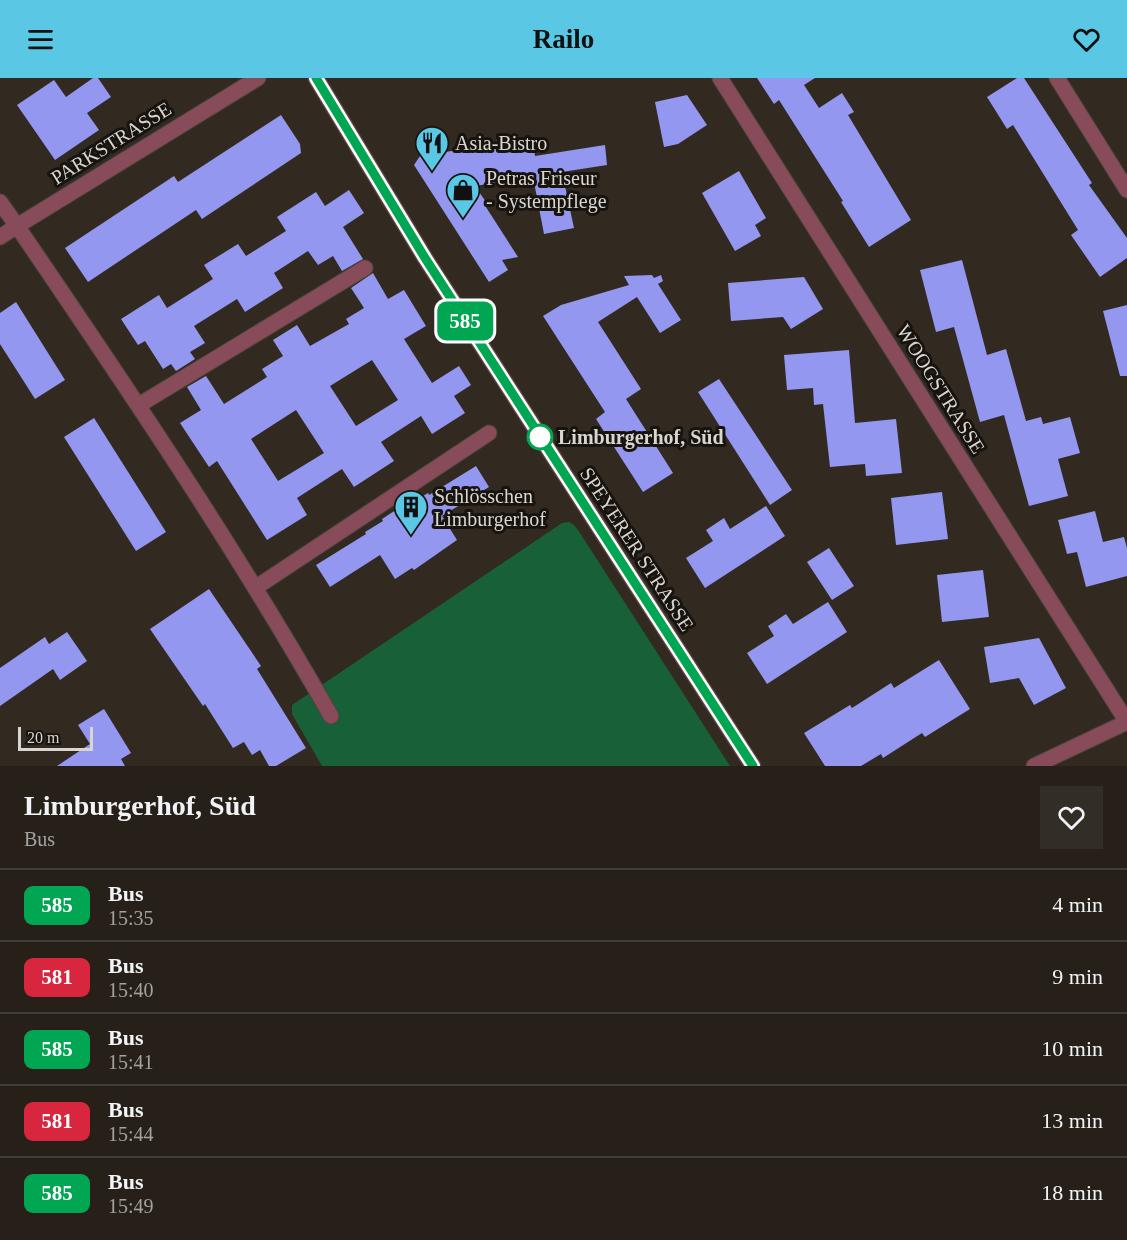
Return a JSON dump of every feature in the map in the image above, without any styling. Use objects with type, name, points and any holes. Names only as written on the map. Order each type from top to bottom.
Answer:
[{"type":"street","name":"PARKSTRASSE","points":[[0,237],[258,78]]},
{"type":"street","name":"SPEYERER STRASSE","points":[[316,78],[431,268],[753,766]]},
{"type":"street","name":"WOOGSTRASSE","points":[[720,78],[1127,722],[1034,766]]},
{"type":"street","points":[[1058,78],[1127,190]]},
{"type":"street","points":[[0,202],[139,405],[255,588],[331,716]]},
{"type":"street","points":[[139,405],[365,268]]},
{"type":"street","points":[[255,588],[489,433]]},
{"type":"green space","points":[[569,522],[580,533],[730,766],[322,766],[292,714],[292,705],[562,523]]},
{"type":"building","points":[[93,78],[98,78],[111,97],[87,113],[99,130],[55,160],[17,105],[54,80],[66,97]]},
{"type":"building","points":[[757,78],[815,78],[804,85],[819,108],[842,93],[854,112],[848,115],[911,220],[869,247],[841,202],[843,201],[779,100],[774,104]]},
{"type":"building","points":[[1017,78],[1024,78],[1092,183],[1089,185],[1127,238],[1127,258],[1100,277],[1071,235],[1078,230],[1013,125],[1007,129],[987,97]]},
{"type":"building","points":[[687,95],[707,125],[678,144],[664,147],[655,102]]},
{"type":"building","points":[[281,115],[300,144],[301,153],[202,219],[196,210],[88,282],[65,248],[174,176],[178,182]]},
{"type":"building","points":[[533,138],[535,156],[605,145],[607,165],[562,172],[574,228],[544,234],[533,177],[475,186],[518,257],[502,260],[508,270],[489,282],[414,165],[420,156]]},
{"type":"building","points":[[739,171],[766,218],[755,225],[761,236],[735,251],[702,193]]},
{"type":"building","points":[[349,190],[364,213],[343,227],[363,259],[342,271],[333,256],[318,265],[308,251],[274,273],[283,288],[245,312],[237,299],[194,326],[205,343],[190,352],[195,359],[176,371],[171,364],[163,369],[145,341],[138,345],[121,319],[159,295],[167,308],[213,279],[204,265],[238,244],[246,256],[286,231],[277,217],[316,192],[325,206]]},
{"type":"building","points":[[962,260],[987,355],[1006,349],[1026,421],[1041,417],[1043,424],[1070,417],[1080,453],[1058,459],[1068,496],[1029,506],[1004,415],[980,422],[954,327],[936,332],[920,270]]},
{"type":"building","points":[[373,273],[388,299],[404,290],[426,326],[404,339],[432,383],[459,366],[471,385],[454,396],[465,413],[432,434],[421,416],[381,442],[394,461],[354,487],[342,469],[297,498],[307,515],[267,540],[217,461],[209,467],[180,423],[201,410],[187,387],[206,376],[224,404],[267,377],[262,369],[283,356],[273,340],[297,325],[310,346],[349,324],[346,319],[364,308],[351,288]],"holes":[[[372,360],[398,400],[356,426],[330,386]],[[296,410],[324,453],[278,481],[251,439]]]},
{"type":"building","points":[[652,275],[654,278],[661,275],[663,281],[658,284],[681,320],[660,333],[637,297],[598,322],[641,389],[626,399],[673,473],[643,492],[596,419],[605,412],[543,316],[561,305],[629,285],[624,276]]},
{"type":"building","points":[[804,277],[823,309],[791,329],[783,317],[731,321],[728,283]]},
{"type":"building","points":[[16,302],[65,380],[35,399],[0,344],[0,313]]},
{"type":"building","points":[[1127,305],[1127,376],[1120,376],[1103,311]]},
{"type":"building","points":[[849,350],[855,423],[896,419],[902,473],[866,476],[865,464],[830,467],[823,404],[814,405],[813,388],[787,390],[784,355]]},
{"type":"building","points":[[719,379],[792,490],[770,505],[698,392]]},
{"type":"building","points":[[94,418],[166,532],[136,551],[64,437]]},
{"type":"building","points":[[476,466],[489,487],[442,516],[457,540],[414,570],[412,568],[395,579],[380,555],[330,587],[316,565],[366,534],[365,532],[383,521],[382,519],[408,502],[410,504],[428,493],[429,495]]},
{"type":"building","points":[[942,492],[948,539],[896,545],[891,498]]},
{"type":"building","points":[[766,506],[785,536],[705,588],[686,558],[713,541],[706,530],[724,518],[730,529]]},
{"type":"building","points":[[1095,511],[1103,542],[1124,537],[1127,548],[1127,576],[1086,587],[1077,552],[1067,554],[1058,520]]},
{"type":"building","points":[[829,548],[854,586],[832,600],[807,562]]},
{"type":"building","points":[[983,570],[989,617],[942,622],[937,575]]},
{"type":"building","points":[[209,589],[261,666],[257,669],[306,748],[276,766],[269,766],[260,750],[252,755],[244,742],[233,748],[205,704],[203,706],[150,629]]},
{"type":"building","points":[[828,602],[847,632],[767,684],[747,653],[774,636],[768,626],[786,614],[793,624]]},
{"type":"building","points":[[67,632],[87,661],[60,680],[53,669],[0,706],[0,668],[45,637],[49,644]]},
{"type":"building","points":[[1039,638],[1066,688],[1034,705],[1019,678],[990,683],[984,647]]},
{"type":"building","points":[[939,660],[970,709],[925,737],[922,733],[883,758],[881,754],[861,766],[825,766],[804,733],[850,705],[852,708],[891,683],[894,688]]},
{"type":"building","points":[[104,709],[131,753],[121,759],[125,766],[57,766],[90,744],[78,725]]},
{"type":"bus line","name":"585","points":[[316,78],[425,258],[753,766]]},
{"type":"place","name":"Asia-Bistro","points":[[432,172]]},
{"type":"place","name":"Petras Friseur - Systempflege","points":[[463,219]]},
{"type":"place","name":"Limburgerhof, Süd","points":[[540,437]]},
{"type":"place","name":"Schlösschen Limburgerhof","points":[[411,536]]}]
